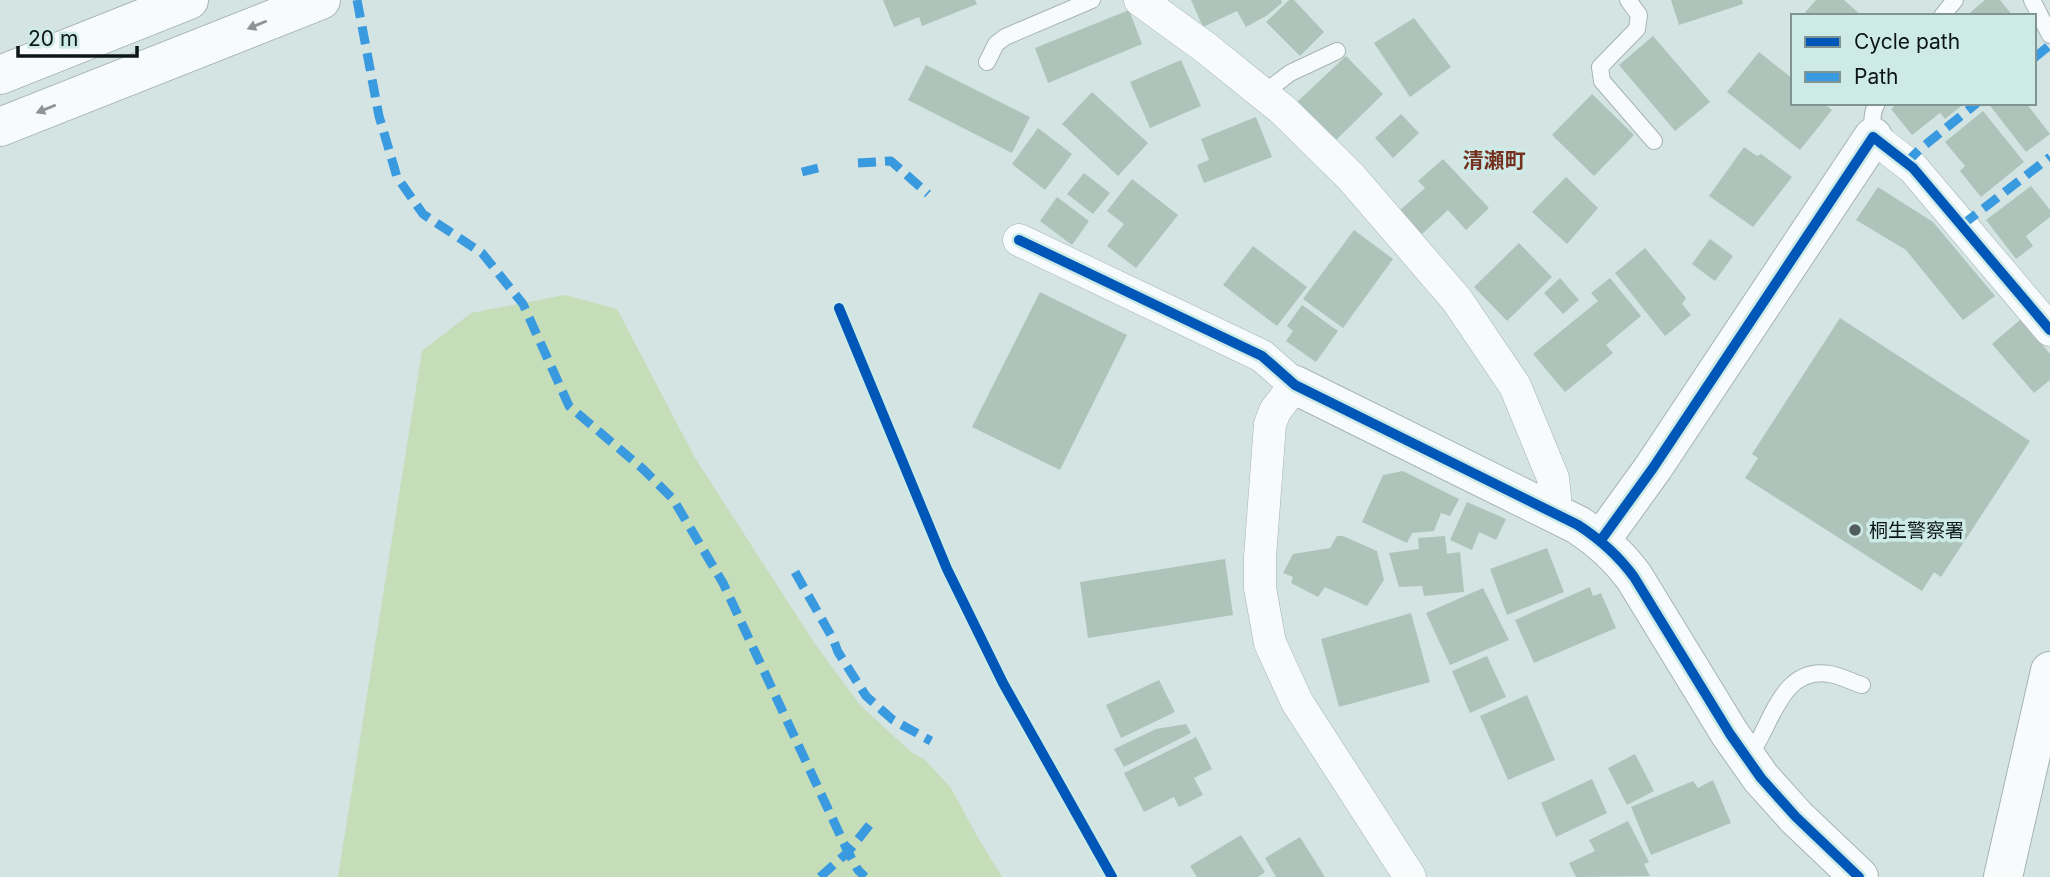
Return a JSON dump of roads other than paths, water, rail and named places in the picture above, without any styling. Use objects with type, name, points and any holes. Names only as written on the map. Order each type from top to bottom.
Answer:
[{"type":"street","points":[[0,75],[189,0]]},
{"type":"street","points":[[0,127],[321,0]]},
{"type":"street","points":[[1146,2],[1264,93],[1351,177],[1457,300],[1515,386],[1553,478],[1553,513]]},
{"type":"street","points":[[1601,540],[1653,468],[1875,120],[2050,330]]},
{"type":"street","points":[[1019,240],[1262,356],[1295,385],[1578,525],[1601,540],[1623,561],[1634,577],[1761,778],[1796,817],[1859,877]]},
{"type":"street","points":[[1295,385],[1275,411],[1270,424],[1260,557],[1260,588],[1267,633],[1279,667],[1297,702],[1410,877]]},
{"type":"street","points":[[2003,877],[2050,671]]},
{"type":"lane","points":[[987,62],[996,44],[1005,37],[1092,0]]},
{"type":"lane","points":[[1628,0],[1639,15],[1637,29],[1600,67],[1602,81],[1654,142]]},
{"type":"lane","points":[[1944,14],[1955,0]]},
{"type":"lane","points":[[2032,0],[2050,35]]},
{"type":"lane","points":[[1264,93],[1290,73],[1337,51]]},
{"type":"lane","points":[[1747,759],[1757,747],[1776,704],[1786,690],[1801,679],[1814,674],[1829,674],[1862,685]]},
{"type":"place","name":"桐生警察署","points":[[1855,530]]},
{"type":"district","name":"清瀬町","points":[[1494,160]]}]
